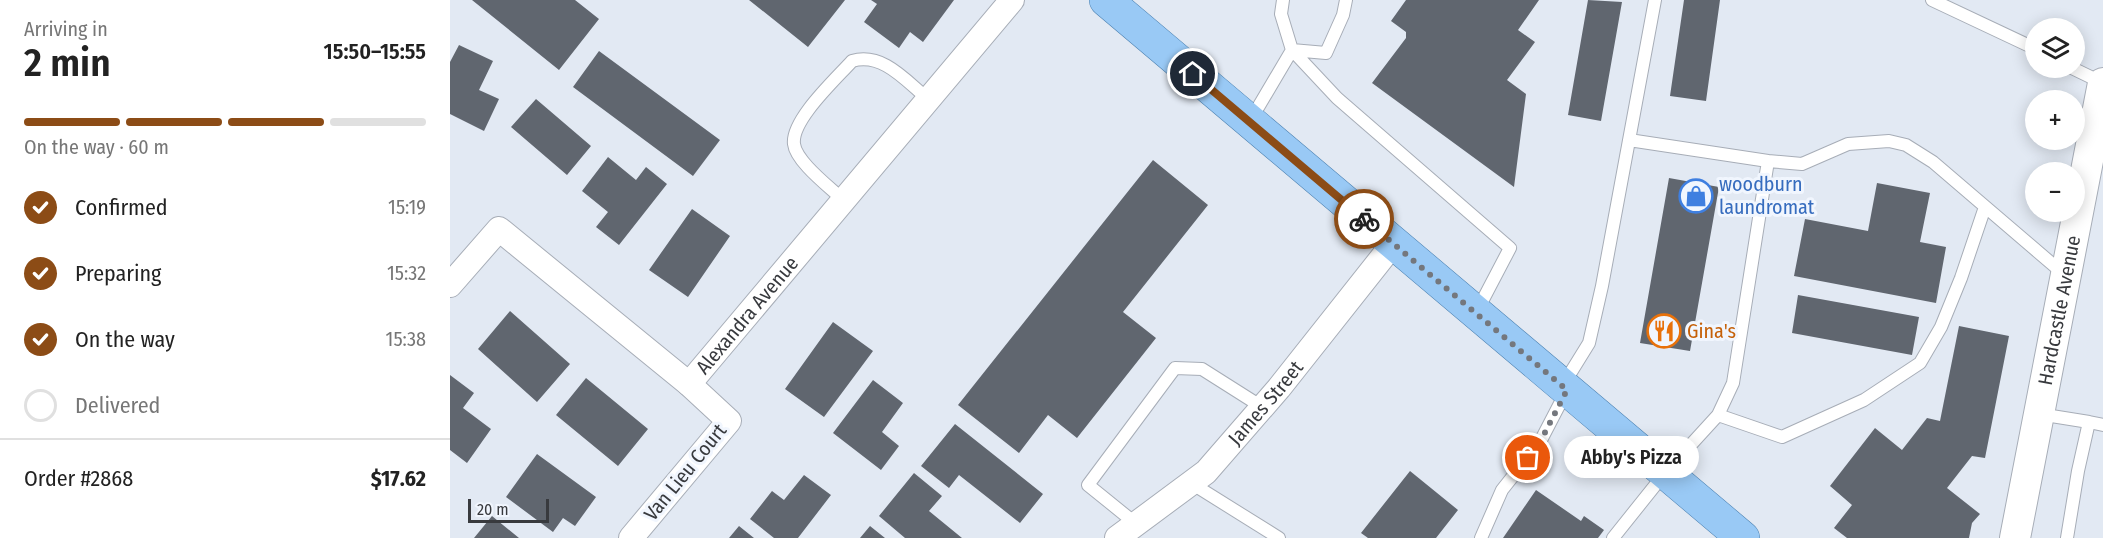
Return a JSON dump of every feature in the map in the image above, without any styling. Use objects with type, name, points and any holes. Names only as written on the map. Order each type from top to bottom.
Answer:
[{"type":"main road","points":[[1106,0],[1743,538]]},
{"type":"street","name":"Alexandra Avenue","points":[[450,285],[499,229],[689,384],[1012,0]]},
{"type":"street","name":"Hardcastle Avenue","points":[[2016,538],[2066,276],[2098,139],[2103,83]]},
{"type":"street","name":"James Street","points":[[1126,531],[1206,472],[1262,407],[1394,244]]},
{"type":"street","name":"Van Lieu Court","points":[[632,538],[729,421],[689,384]]},
{"type":"lane","points":[[1283,0],[1281,14],[1292,50],[1337,98],[1510,248],[1476,313]]},
{"type":"lane","points":[[1292,50],[1326,53],[1343,15],[1346,0]]},
{"type":"lane","points":[[1481,538],[1502,490],[1540,442],[1588,343],[1602,286],[1655,0]]},
{"type":"lane","points":[[1932,0],[2025,44]]},
{"type":"lane","points":[[1250,122],[1292,50]]},
{"type":"lane","points":[[843,201],[802,160],[794,144],[798,124],[807,111],[852,61],[862,58],[882,62],[928,99]]},
{"type":"lane","points":[[2085,74],[2103,83]]},
{"type":"lane","points":[[1629,140],[1802,164],[1848,144],[1889,141],[1906,145],[1933,162],[2066,276]]},
{"type":"lane","points":[[1613,538],[1665,473],[1718,415],[1733,383],[1768,161]]},
{"type":"lane","points":[[1718,415],[1782,437],[1864,400],[1920,363],[1941,327],[1961,278],[1985,207]]},
{"type":"lane","points":[[1126,531],[1088,485],[1175,368],[1202,369],[1262,407]]},
{"type":"lane","points":[[2039,414],[2103,425]]},
{"type":"lane","points":[[2067,538],[2089,422]]},
{"type":"lane","points":[[1191,483],[1280,538]]},
{"type":"building","points":[[472,0],[575,0],[599,19],[559,70]]},
{"type":"building","points":[[749,0],[845,0],[808,47]]},
{"type":"building","points":[[871,0],[954,0],[923,42],[910,32],[899,48],[864,22],[877,4]]},
{"type":"building","points":[[1406,0],[1539,0],[1518,30],[1535,42],[1507,80],[1526,94],[1514,187],[1372,83],[1406,38],[1406,32],[1391,21]]},
{"type":"building","points":[[1588,0],[1622,2],[1601,121],[1568,115]]},
{"type":"building","points":[[1684,0],[1720,0],[1706,101],[1670,96]]},
{"type":"building","points":[[459,45],[493,61],[479,90],[499,99],[484,131],[450,114],[450,62]]},
{"type":"building","points":[[599,51],[720,140],[693,176],[573,87]]},
{"type":"building","points":[[536,99],[591,146],[567,175],[511,127]]},
{"type":"building","points":[[608,157],[636,180],[646,167],[667,184],[619,245],[596,227],[608,212],[582,191]]},
{"type":"building","points":[[1153,160],[1208,205],[1123,312],[1156,338],[1077,438],[1048,415],[1019,453],[958,405]]},
{"type":"building","points":[[1669,178],[1719,187],[1690,351],[1640,343]]},
{"type":"building","points":[[1877,183],[1930,193],[1920,242],[1946,247],[1936,303],[1794,276],[1805,219],[1868,231]]},
{"type":"building","points":[[692,209],[730,236],[688,297],[649,270]]},
{"type":"building","points":[[1798,295],[1919,317],[1912,355],[1792,333]]},
{"type":"building","points":[[510,311],[570,364],[537,402],[478,349]]},
{"type":"building","points":[[833,322],[873,351],[824,417],[785,389]]},
{"type":"building","points":[[1959,326],[2009,336],[1985,458],[1972,456],[1947,488],[1980,514],[1972,523],[1969,538],[1847,538],[1834,528],[1852,505],[1830,486],[1875,428],[1902,450],[1927,418],[1940,421]]},
{"type":"building","points":[[450,375],[474,393],[463,408],[491,429],[467,463],[450,450]]},
{"type":"building","points":[[586,378],[648,429],[618,466],[556,415]]},
{"type":"building","points":[[873,380],[903,403],[882,432],[899,446],[881,470],[833,433]]},
{"type":"building","points":[[955,424],[1043,494],[1020,523],[959,475],[949,488],[921,466]]},
{"type":"building","points":[[537,454],[596,497],[575,526],[563,518],[553,532],[506,497]]},
{"type":"building","points":[[1410,471],[1458,510],[1436,538],[1368,538],[1361,533]]},
{"type":"building","points":[[914,473],[942,496],[929,511],[962,538],[905,538],[879,516]]},
{"type":"building","points":[[804,475],[831,495],[798,538],[774,538],[750,519],[772,491],[784,500]]},
{"type":"building","points":[[1536,490],[1581,521],[1584,516],[1604,530],[1598,538],[1503,538]]},
{"type":"building","points":[[492,516],[519,538],[474,538]]},
{"type":"building","points":[[739,526],[754,538],[729,538]]},
{"type":"building","points":[[870,526],[885,538],[860,538]]},
{"type":"way so far","points":[[1364,219],[1567,390],[1540,442],[1528,458]]},
{"type":"place","name":"woodburn laundromat","points":[[1696,196]]},
{"type":"place","name":"Gina's","points":[[1664,331]]},
{"type":"place","name":"Abby's Pizza","points":[[1528,458]]},
{"type":"route","points":[[1193,74],[1364,219]]}]
